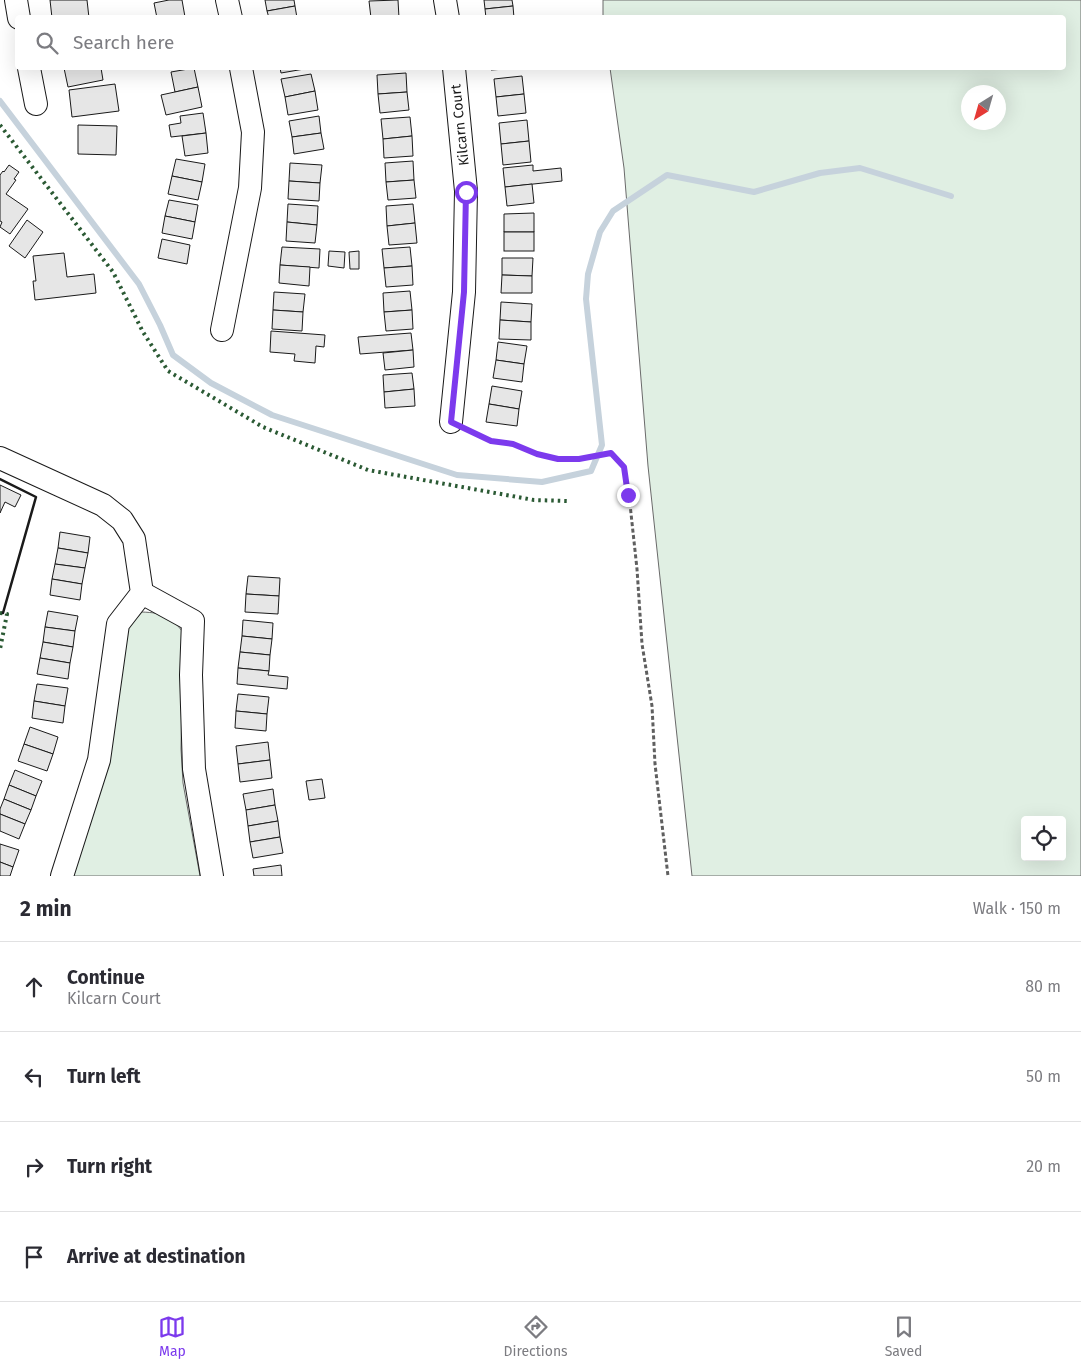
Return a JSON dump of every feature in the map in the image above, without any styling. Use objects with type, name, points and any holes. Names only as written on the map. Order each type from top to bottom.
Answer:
[{"type":"street","points":[[16,0],[18,15]]},
{"type":"street","points":[[228,0],[230,15]]},
{"type":"street","points":[[445,0],[448,15]]},
{"type":"street","points":[[29,70],[36,104]]},
{"type":"street","points":[[222,330],[250,188],[253,132],[241,70]]},
{"type":"street","name":"Kilcarn Court","points":[[451,422],[464,292],[466,192],[454,70]]},
{"type":"street","points":[[0,458],[103,505],[122,520],[134,538],[142,593],[118,624],[99,760],[62,876]]},
{"type":"street","points":[[142,593],[193,621],[194,769],[212,876]]},
{"type":"path","points":[[451,422],[491,441],[513,444],[537,454],[558,459],[579,459],[611,453],[624,467],[637,569],[642,644],[652,706],[655,764],[668,876]]},
{"type":"green space","points":[[603,0],[1081,0],[1081,876],[692,876],[648,466],[624,168],[610,70],[1066,70],[1066,15],[603,15]]},
{"type":"green space","points":[[142,612],[165,616],[183,632],[181,749],[183,783],[200,876],[69,876],[122,634]]},
{"type":"building","points":[[50,0],[87,0],[89,15],[52,15]]},
{"type":"building","points":[[182,0],[185,15],[156,15],[154,3]]},
{"type":"building","points":[[265,0],[294,0],[295,6],[267,11]]},
{"type":"building","points":[[398,0],[399,15],[371,15],[369,1]]},
{"type":"building","points":[[484,0],[512,0],[513,6],[485,9]]},
{"type":"building","points":[[295,6],[296,15],[268,15],[267,11]]},
{"type":"building","points":[[513,6],[514,15],[486,15],[485,9]]},
{"type":"building","points":[[64,70],[101,70],[103,80],[68,87]]},
{"type":"building","points":[[194,70],[198,87],[175,92],[171,72]]},
{"type":"building","points":[[280,70],[298,70],[281,73]]},
{"type":"building","points":[[406,73],[407,92],[378,94],[377,75]]},
{"type":"building","points":[[311,74],[315,91],[285,97],[281,79]]},
{"type":"building","points":[[522,76],[524,94],[496,97],[494,79]]},
{"type":"building","points":[[115,84],[119,111],[72,117],[69,90]]},
{"type":"building","points":[[198,87],[202,107],[166,115],[161,95]]},
{"type":"building","points":[[315,91],[318,110],[288,115],[285,97]]},
{"type":"building","points":[[407,92],[409,110],[380,113],[378,94]]},
{"type":"building","points":[[524,94],[526,113],[498,116],[496,97]]},
{"type":"building","points":[[203,113],[206,133],[171,137],[169,125],[181,123],[180,116]]},
{"type":"building","points":[[319,116],[321,133],[292,137],[289,121]]},
{"type":"building","points":[[410,117],[412,136],[383,139],[381,119]]},
{"type":"building","points":[[527,120],[529,141],[501,144],[499,123]]},
{"type":"building","points":[[78,125],[117,126],[116,155],[78,154]]},
{"type":"building","points":[[206,133],[208,153],[185,156],[182,136]]},
{"type":"building","points":[[321,133],[324,149],[294,154],[292,137]]},
{"type":"building","points":[[412,136],[413,156],[384,158],[383,139]]},
{"type":"building","points":[[529,141],[531,162],[503,165],[501,144]]},
{"type":"building","points":[[176,159],[205,164],[202,182],[172,176]]},
{"type":"building","points":[[413,161],[414,180],[386,182],[385,163]]},
{"type":"building","points":[[290,163],[322,165],[320,183],[289,181]]},
{"type":"building","points":[[9,165],[19,172],[6,194],[28,209],[10,234],[0,227],[2,222],[0,221],[0,175]]},
{"type":"building","points":[[533,165],[533,171],[561,168],[562,181],[505,187],[503,168]]},
{"type":"building","points":[[172,176],[202,182],[198,200],[168,194]]},
{"type":"building","points":[[414,180],[416,198],[388,200],[386,182]]},
{"type":"building","points":[[289,181],[320,183],[319,201],[288,199]]},
{"type":"building","points":[[532,184],[534,203],[507,206],[505,187]]},
{"type":"building","points":[[169,200],[198,205],[195,222],[165,216]]},
{"type":"building","points":[[288,204],[318,206],[317,225],[287,222]]},
{"type":"building","points":[[413,204],[415,223],[387,226],[386,206]]},
{"type":"building","points":[[534,213],[534,232],[504,232],[504,214]]},
{"type":"building","points":[[165,216],[195,222],[192,239],[162,233]]},
{"type":"building","points":[[27,220],[43,232],[25,258],[9,246]]},
{"type":"building","points":[[287,222],[317,225],[315,243],[286,241]]},
{"type":"building","points":[[415,223],[417,243],[389,245],[387,226]]},
{"type":"building","points":[[504,232],[534,232],[534,251],[504,251]]},
{"type":"building","points":[[162,239],[190,245],[187,264],[158,258]]},
{"type":"building","points":[[282,247],[320,249],[319,268],[280,265]]},
{"type":"building","points":[[410,247],[412,266],[384,268],[382,249]]},
{"type":"building","points":[[329,251],[345,252],[344,268],[328,266]]},
{"type":"building","points":[[359,251],[359,269],[350,269],[349,252]]},
{"type":"building","points":[[64,253],[67,277],[94,274],[96,293],[35,300],[33,281],[36,281],[33,256]]},
{"type":"building","points":[[502,258],[533,258],[532,276],[502,275]]},
{"type":"building","points":[[280,265],[310,267],[309,286],[279,283]]},
{"type":"building","points":[[412,266],[413,285],[386,287],[384,268]]},
{"type":"building","points":[[502,275],[532,276],[532,293],[501,293]]},
{"type":"building","points":[[410,291],[412,310],[384,312],[383,293]]},
{"type":"building","points":[[274,292],[305,294],[303,312],[273,310]]},
{"type":"building","points":[[501,302],[532,304],[531,322],[500,320]]},
{"type":"building","points":[[273,310],[303,312],[302,331],[272,329]]},
{"type":"building","points":[[412,310],[413,329],[386,331],[384,312]]},
{"type":"building","points":[[500,320],[531,322],[531,340],[499,339]]},
{"type":"building","points":[[271,331],[325,335],[324,347],[316,346],[315,363],[294,361],[295,354],[270,352]]},
{"type":"building","points":[[411,333],[413,350],[360,354],[358,337]]},
{"type":"building","points":[[498,342],[527,346],[524,364],[496,360]]},
{"type":"building","points":[[413,350],[414,367],[385,370],[383,353]]},
{"type":"building","points":[[496,360],[524,364],[522,382],[493,378]]},
{"type":"building","points":[[412,373],[414,389],[384,392],[383,375]]},
{"type":"building","points":[[492,386],[522,391],[519,409],[489,404]]},
{"type":"building","points":[[414,389],[415,406],[385,408],[384,392]]},
{"type":"building","points":[[489,404],[519,409],[517,426],[486,422]]},
{"type":"building","points":[[0,485],[21,495],[15,507],[5,502],[0,513]]},
{"type":"building","points":[[60,532],[90,537],[88,553],[58,548]]},
{"type":"building","points":[[58,548],[88,553],[85,568],[55,564]]},
{"type":"building","points":[[55,564],[85,568],[82,584],[52,579]]},
{"type":"building","points":[[248,576],[280,578],[279,596],[246,594]]},
{"type":"building","points":[[52,579],[82,584],[80,600],[50,595]]},
{"type":"building","points":[[246,594],[279,596],[278,614],[245,612]]},
{"type":"building","points":[[48,611],[78,616],[75,631],[45,627]]},
{"type":"building","points":[[243,620],[273,623],[272,639],[242,636]]},
{"type":"building","points":[[45,627],[75,631],[73,647],[43,642]]},
{"type":"building","points":[[242,636],[272,639],[270,655],[240,652]]},
{"type":"building","points":[[43,642],[73,647],[70,663],[40,658]]},
{"type":"building","points":[[240,652],[270,655],[269,671],[238,668]]},
{"type":"building","points":[[40,658],[70,663],[68,679],[37,674]]},
{"type":"building","points":[[238,668],[269,671],[268,675],[288,677],[287,689],[237,684]]},
{"type":"building","points":[[37,684],[68,688],[65,706],[34,701]]},
{"type":"building","points":[[238,694],[269,697],[267,714],[236,711]]},
{"type":"building","points":[[34,701],[65,706],[63,723],[32,718]]},
{"type":"building","points":[[236,711],[267,714],[266,731],[235,728]]},
{"type":"building","points":[[30,727],[58,737],[53,754],[24,744]]},
{"type":"building","points":[[268,742],[270,760],[238,764],[236,746]]},
{"type":"building","points":[[24,744],[53,754],[47,771],[18,761]]},
{"type":"building","points":[[270,760],[272,778],[240,782],[238,764]]},
{"type":"building","points":[[15,770],[42,781],[36,796],[9,785]]},
{"type":"building","points":[[322,779],[325,798],[309,800],[306,781]]},
{"type":"building","points":[[9,785],[36,796],[31,810],[4,799]]},
{"type":"building","points":[[273,789],[275,805],[246,810],[243,794]]},
{"type":"building","points":[[4,799],[31,810],[25,824],[0,814]]},
{"type":"building","points":[[275,805],[278,821],[248,826],[246,810]]},
{"type":"building","points":[[0,814],[25,824],[19,839],[0,831]]},
{"type":"building","points":[[278,821],[280,837],[250,842],[248,826]]},
{"type":"building","points":[[280,837],[283,853],[253,858],[250,842]]},
{"type":"building","points":[[0,844],[19,850],[13,867],[0,862]]},
{"type":"building","points":[[0,862],[13,867],[10,876],[0,876]]},
{"type":"building","points":[[281,865],[282,876],[254,876],[253,869]]},
{"type":"waterway","points":[[0,101],[139,284],[173,355],[211,383],[272,415],[457,475],[542,482],[591,471],[602,445],[586,299],[588,274],[600,232],[613,211],[667,175],[754,192],[820,173],[860,168],[951,196]]},
{"type":"hedge","points":[[0,125],[113,272],[143,332],[168,371],[263,427],[368,470],[534,500],[567,501]]},
{"type":"hedge","points":[[0,613],[7,614],[0,649]]},
{"type":"wall","points":[[0,479],[36,497],[3,613]]},
{"type":"route","points":[[466,192],[464,292],[451,422],[491,441],[513,444],[537,454],[558,459],[579,459],[611,453],[624,467],[628,495]]}]
